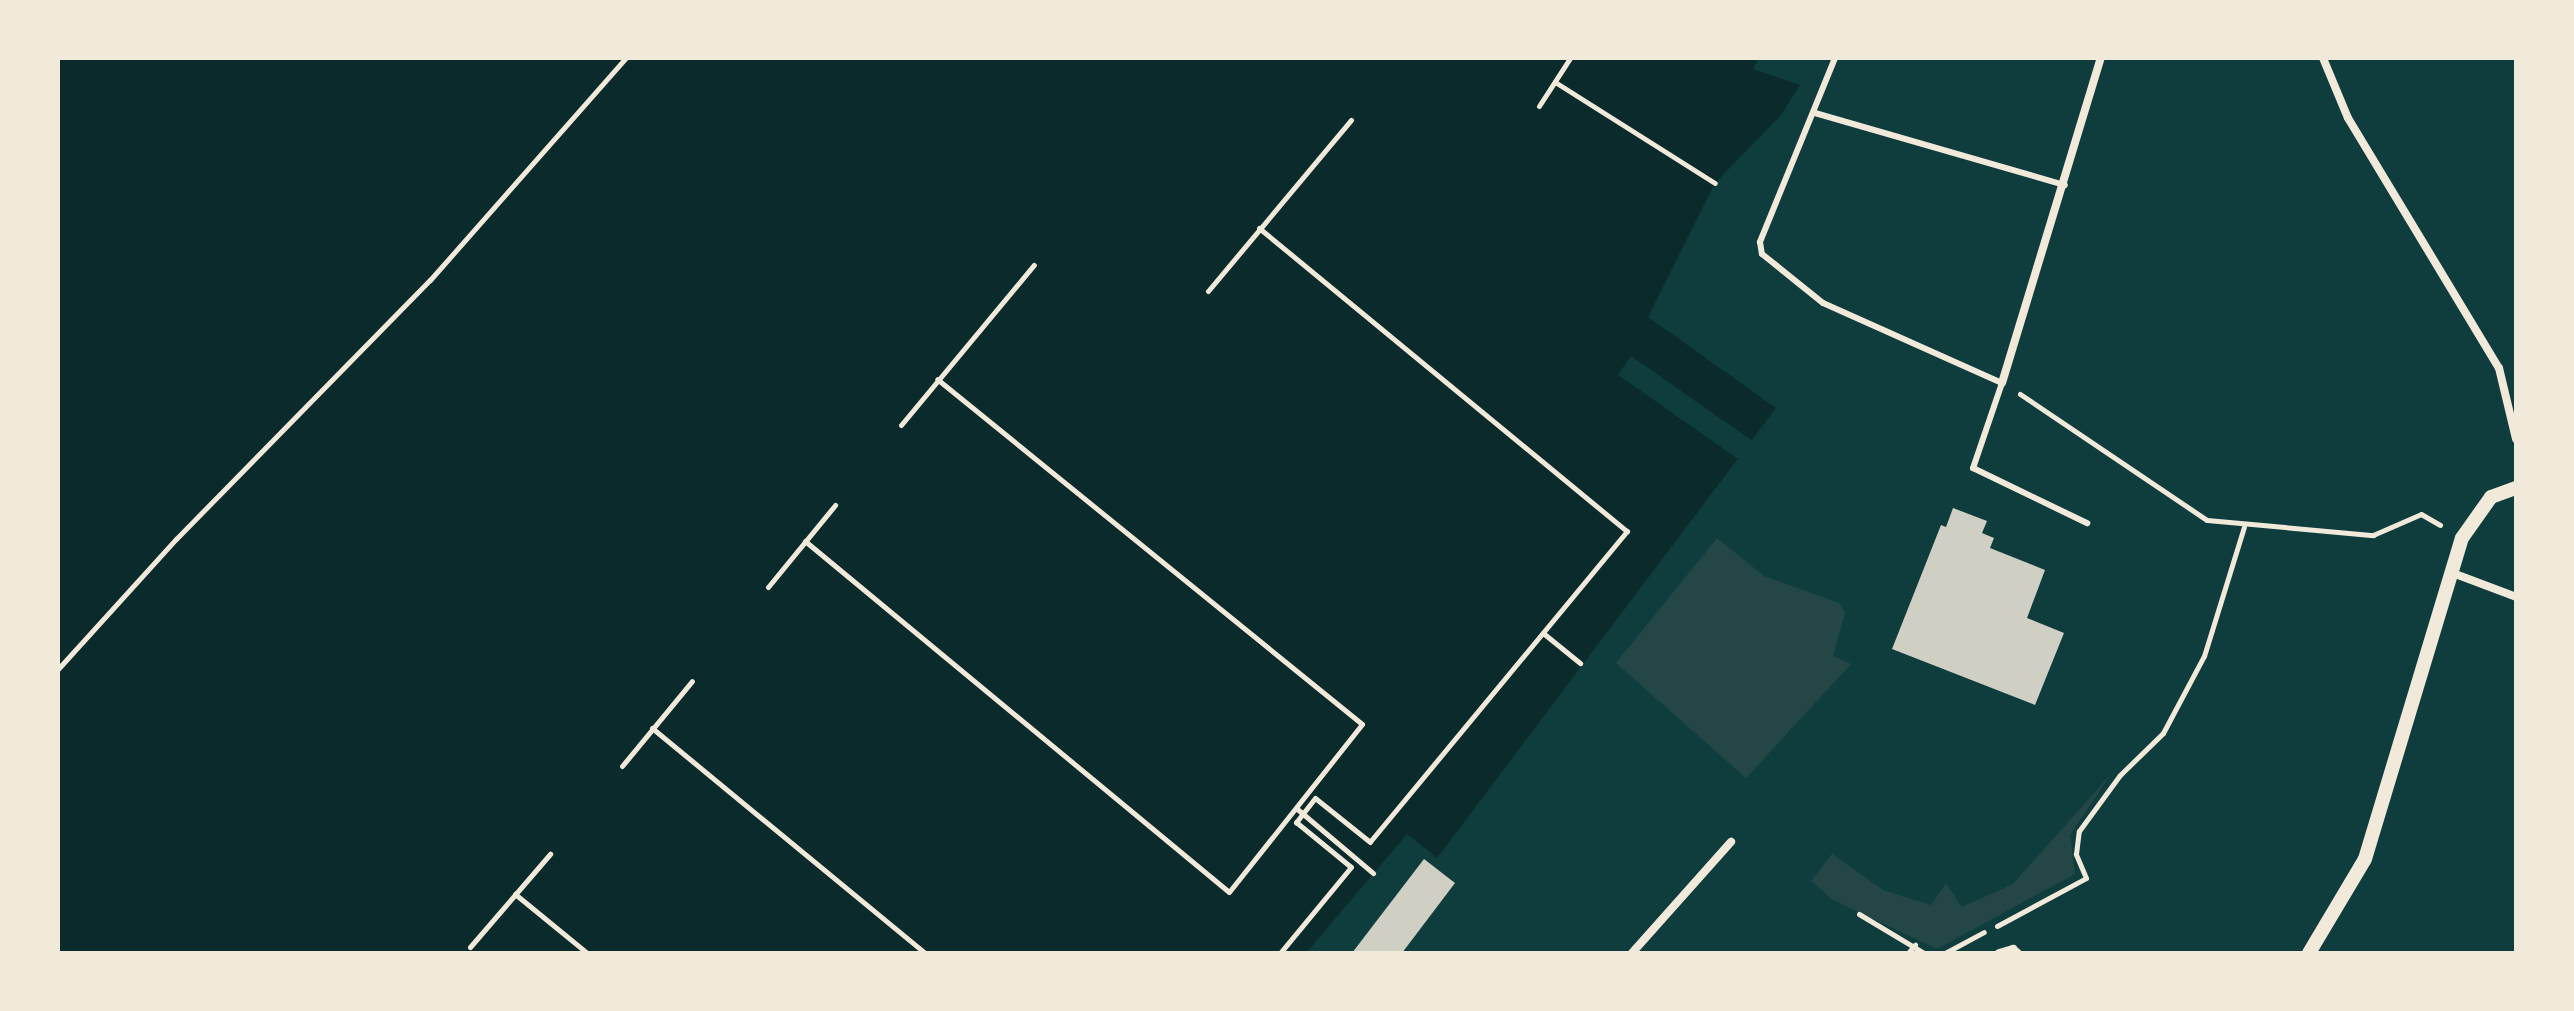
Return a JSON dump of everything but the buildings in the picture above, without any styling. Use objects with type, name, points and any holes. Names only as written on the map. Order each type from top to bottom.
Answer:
[{"type":"street","points":[[2323,58],[2355,130],[2499,368],[2516,439]]},
{"type":"street","points":[[2002,383],[2065,185],[2098,59]]},
{"type":"street","points":[[2309,953],[2365,859],[2462,538],[2491,497],[2516,488]]},
{"type":"street","points":[[2450,572],[2516,597]]},
{"type":"street","points":[[1632,953],[1731,842]]},
{"type":"street","points":[[1999,953],[2013,949],[2018,953]]},
{"type":"lane","points":[[1835,58],[1764,232],[1762,254],[1823,303],[2002,383],[1973,468],[2087,523]]},
{"type":"lane","points":[[1815,113],[2065,185]]},
{"type":"path","points":[[58,669],[176,539],[430,280],[626,58]]},
{"type":"path","points":[[1539,106],[1570,58]]},
{"type":"path","points":[[1555,82],[1715,183]]},
{"type":"path","points":[[1208,291],[1351,120]]},
{"type":"path","points":[[1259,228],[1627,531],[1370,842],[1315,798],[1296,822],[1351,867],[1280,953]]},
{"type":"path","points":[[901,425],[1034,265]]},
{"type":"path","points":[[805,541],[1229,892],[1362,724],[937,379]]},
{"type":"path","points":[[2002,383],[2207,520],[2244,527],[2373,535],[2421,514],[2462,538]]},
{"type":"path","points":[[768,587],[835,505]]},
{"type":"path","points":[[1945,953],[2086,878],[2076,854],[2079,831],[2120,775],[2163,733],[2204,656],[2244,527]]},
{"type":"path","points":[[1543,633],[1580,663]]},
{"type":"path","points":[[622,766],[692,681]]},
{"type":"path","points":[[652,728],[925,953]]},
{"type":"path","points":[[1296,808],[1373,873]]},
{"type":"path","points":[[470,947],[550,854]]},
{"type":"path","points":[[515,894],[587,953]]},
{"type":"path","points":[[1859,914],[1924,953]]},
{"type":"path","points":[[1908,953],[1915,945]]},
{"type":"shaded area","points":[[58,58],[1759,58],[1753,69],[1800,85],[1781,115],[1715,183],[1648,317],[1776,408],[1437,858],[1407,834],[1306,953],[58,953]]},
{"type":"shaded area","points":[[1717,538],[1764,576],[1839,603],[1845,613],[1833,656],[1851,664],[1746,778],[1616,663]]},
{"type":"shaded area","points":[[2111,774],[2070,835],[2075,874],[1937,949],[1833,900],[1811,881],[1832,854],[1883,890],[1931,905],[1946,883],[1962,907],[2013,884]]},
{"type":"pier","points":[[1631,356],[1755,443],[1741,461],[1618,375]]}]
